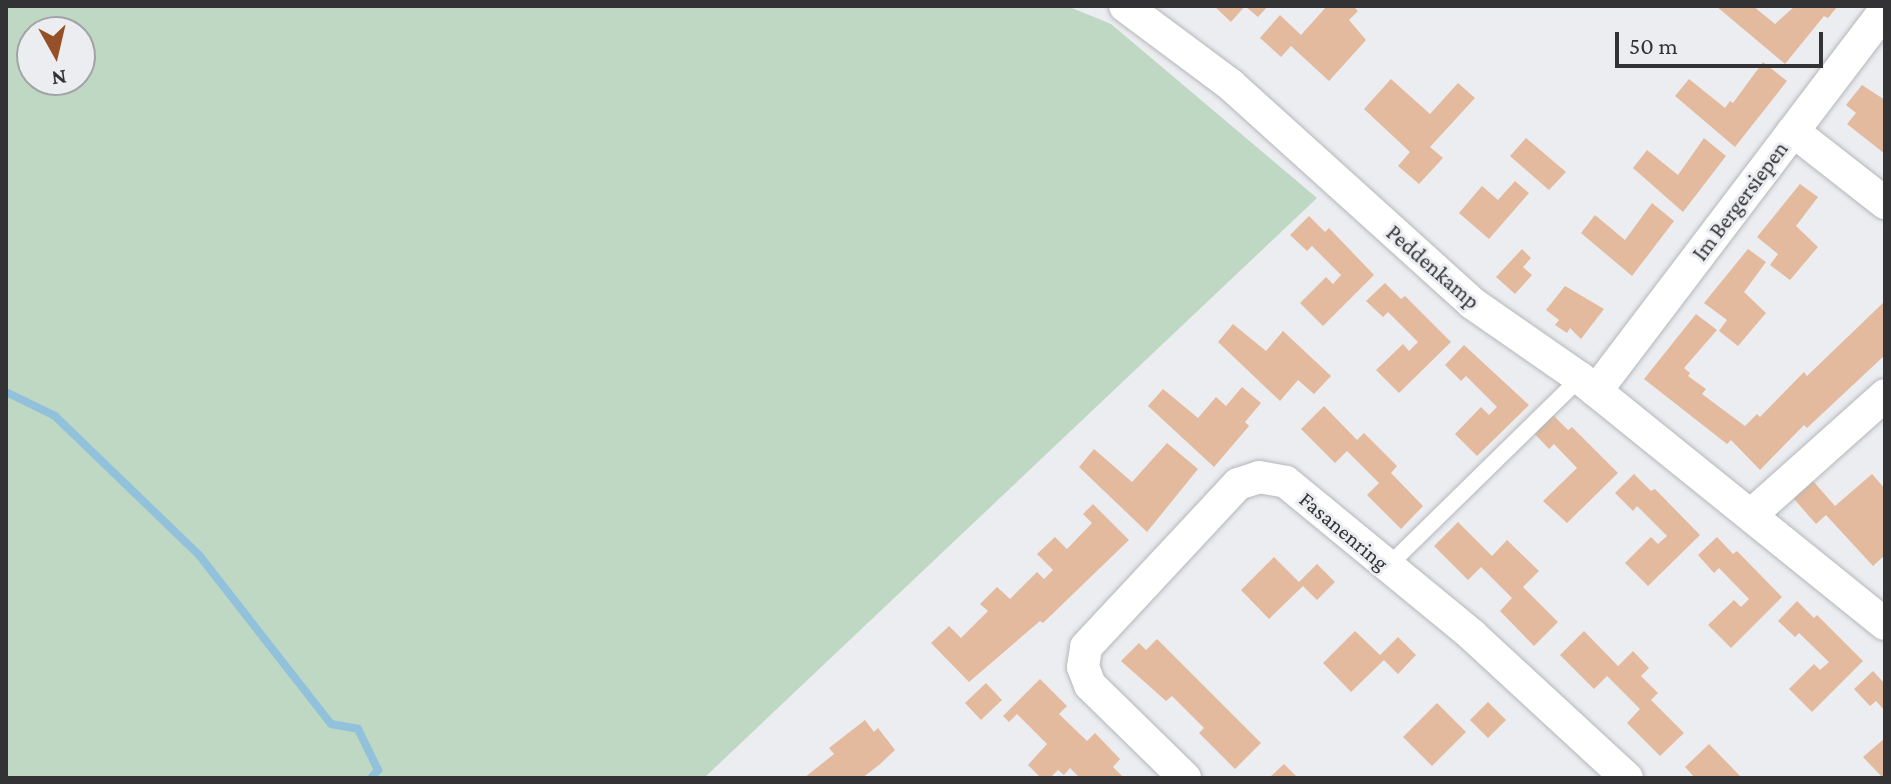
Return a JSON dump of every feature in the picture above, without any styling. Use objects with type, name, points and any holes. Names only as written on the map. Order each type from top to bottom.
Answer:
[{"type":"street","name":"Peddenkamp","points":[[1125,6],[1231,85],[1472,303],[1588,384],[1885,624]]},
{"type":"street","name":"Im Bergersiepen","points":[[1588,384],[1793,131],[1885,10]]},
{"type":"street","points":[[1793,131],[1885,203]]},
{"type":"street","points":[[1751,515],[1885,395]]},
{"type":"street","name":"Fasanenring","points":[[1185,778],[1090,685],[1083,667],[1086,647],[1238,484],[1259,477],[1286,482],[1472,635],[1627,778]]},
{"type":"lane","points":[[1387,567],[1588,384]]},
{"type":"green space","points":[[6,6],[1067,6],[1111,24],[1317,198],[704,778],[6,778]]},
{"type":"building","points":[[1214,6],[1245,6],[1231,22]]},
{"type":"building","points":[[1245,6],[1268,6],[1258,17]]},
{"type":"building","points":[[1327,6],[1353,6],[1358,11],[1349,20],[1366,40],[1329,81],[1291,46],[1281,57],[1260,38],[1280,15],[1301,35]]},
{"type":"building","points":[[1716,6],[1753,6],[1775,24],[1795,6],[1838,6],[1828,18],[1824,16],[1785,64]]},
{"type":"building","points":[[1763,62],[1787,81],[1735,147],[1675,96],[1689,79],[1725,108],[1730,101],[1733,103]]},
{"type":"building","points":[[1391,79],[1430,114],[1458,83],[1475,98],[1430,147],[1443,158],[1419,184],[1398,166],[1410,152],[1364,109]]},
{"type":"building","points":[[1862,85],[1885,100],[1885,154],[1847,124],[1856,113],[1846,105]]},
{"type":"building","points":[[1526,138],[1566,172],[1549,190],[1510,156]]},
{"type":"building","points":[[1704,138],[1726,156],[1683,212],[1633,168],[1647,150],[1678,175]]},
{"type":"building","points":[[1515,181],[1529,193],[1489,239],[1459,213],[1482,186],[1498,200]]},
{"type":"building","points":[[1800,184],[1818,197],[1796,226],[1818,247],[1790,280],[1770,265],[1778,254],[1757,237]]},
{"type":"building","points":[[1652,203],[1674,221],[1632,276],[1581,233],[1595,215],[1625,240]]},
{"type":"building","points":[[1309,216],[1325,232],[1329,228],[1374,275],[1323,326],[1300,303],[1326,277],[1333,284],[1341,275],[1312,246],[1307,251],[1290,235]]},
{"type":"building","points":[[1522,249],[1531,258],[1523,267],[1532,275],[1515,294],[1496,277]]},
{"type":"building","points":[[1748,249],[1766,262],[1744,292],[1766,313],[1738,346],[1719,331],[1727,320],[1704,303]]},
{"type":"building","points":[[1385,283],[1401,299],[1405,296],[1451,342],[1399,393],[1376,370],[1403,344],[1409,351],[1418,342],[1388,312],[1383,317],[1366,301]]},
{"type":"building","points":[[1565,286],[1604,309],[1581,339],[1570,328],[1567,333],[1555,325],[1559,320],[1546,310]]},
{"type":"building","points":[[1885,301],[1885,355],[1807,428],[1804,425],[1760,470],[1731,440],[1727,444],[1644,379],[1696,314],[1717,330],[1684,368],[1690,373],[1688,376],[1706,389],[1702,394],[1745,426],[1757,414],[1760,417],[1804,372],[1807,376]]},
{"type":"building","points":[[1233,324],[1266,351],[1283,331],[1331,376],[1314,394],[1298,380],[1280,401],[1218,342]]},
{"type":"building","points":[[1464,345],[1529,405],[1477,456],[1455,434],[1481,407],[1489,415],[1497,407],[1466,376],[1461,381],[1445,365]]},
{"type":"building","points":[[1242,387],[1261,403],[1245,422],[1249,426],[1214,467],[1148,406],[1163,389],[1198,418],[1216,397],[1226,406]]},
{"type":"building","points":[[1324,406],[1357,440],[1364,433],[1397,466],[1391,473],[1423,506],[1401,529],[1367,495],[1379,483],[1347,451],[1335,463],[1301,429]]},
{"type":"building","points":[[1551,413],[1568,430],[1572,427],[1618,473],[1567,523],[1543,501],[1577,468],[1554,444],[1549,449],[1532,431]]},
{"type":"building","points":[[1167,443],[1198,469],[1147,532],[1079,467],[1094,449],[1132,482]]},
{"type":"building","points":[[1806,473],[1835,506],[1872,474],[1885,489],[1885,555],[1873,566],[1826,515],[1816,524],[1787,491]]},
{"type":"building","points":[[1634,474],[1651,491],[1655,489],[1700,535],[1648,586],[1625,563],[1651,537],[1658,544],[1667,536],[1637,506],[1633,511],[1615,493]]},
{"type":"building","points":[[1093,504],[1129,540],[1043,623],[1040,621],[969,682],[931,643],[949,626],[961,638],[988,611],[980,604],[997,587],[1010,599],[1037,572],[1044,579],[1053,570],[1037,554],[1055,537],[1067,549],[1092,523],[1083,514]]},
{"type":"building","points":[[1458,522],[1492,556],[1507,540],[1539,571],[1523,587],[1558,622],[1534,646],[1500,611],[1512,598],[1481,567],[1468,580],[1434,546]]},
{"type":"building","points":[[1717,537],[1733,554],[1737,551],[1782,597],[1731,648],[1708,625],[1734,600],[1741,607],[1749,599],[1719,568],[1714,573],[1698,555]]},
{"type":"building","points":[[1274,557],[1299,582],[1317,564],[1335,582],[1317,600],[1303,586],[1269,619],[1241,590]]},
{"type":"building","points":[[1797,601],[1814,618],[1817,615],[1863,661],[1812,712],[1789,689],[1814,664],[1820,670],[1829,662],[1799,633],[1795,637],[1778,621]]},
{"type":"building","points":[[1355,631],[1380,655],[1398,637],[1416,655],[1398,674],[1384,660],[1351,692],[1323,663]]},
{"type":"building","points":[[1584,631],[1618,666],[1633,651],[1649,668],[1641,676],[1658,693],[1651,700],[1684,733],[1660,756],[1627,723],[1640,709],[1607,676],[1594,689],[1560,655]]},
{"type":"building","points":[[1157,639],[1261,743],[1235,769],[1199,733],[1204,728],[1172,696],[1166,701],[1121,661],[1139,643],[1146,650]]},
{"type":"building","points":[[1873,671],[1885,684],[1885,711],[1876,701],[1870,706],[1854,689]]},
{"type":"building","points":[[1040,679],[1067,706],[1059,714],[1087,741],[1095,733],[1120,759],[1113,767],[1124,778],[1080,778],[1070,768],[1064,775],[1058,770],[1050,778],[1041,778],[1028,765],[1047,744],[1017,714],[1009,722],[1003,716]]},
{"type":"building","points":[[986,683],[1002,700],[981,720],[965,703]]},
{"type":"building","points":[[1488,702],[1506,720],[1488,738],[1470,720]]},
{"type":"building","points":[[1437,703],[1466,732],[1432,766],[1403,737]]},
{"type":"building","points":[[865,720],[874,732],[878,728],[895,750],[862,778],[804,778],[834,754],[829,748]]},
{"type":"building","points":[[1885,738],[1885,778],[1883,778],[1863,757]]},
{"type":"building","points":[[1709,744],[1742,778],[1695,778],[1685,767]]},
{"type":"building","points":[[1284,764],[1298,778],[1269,778]]},
{"type":"waterway","points":[[6,392],[55,416],[199,555],[331,724],[358,729],[378,770],[371,778]]}]
